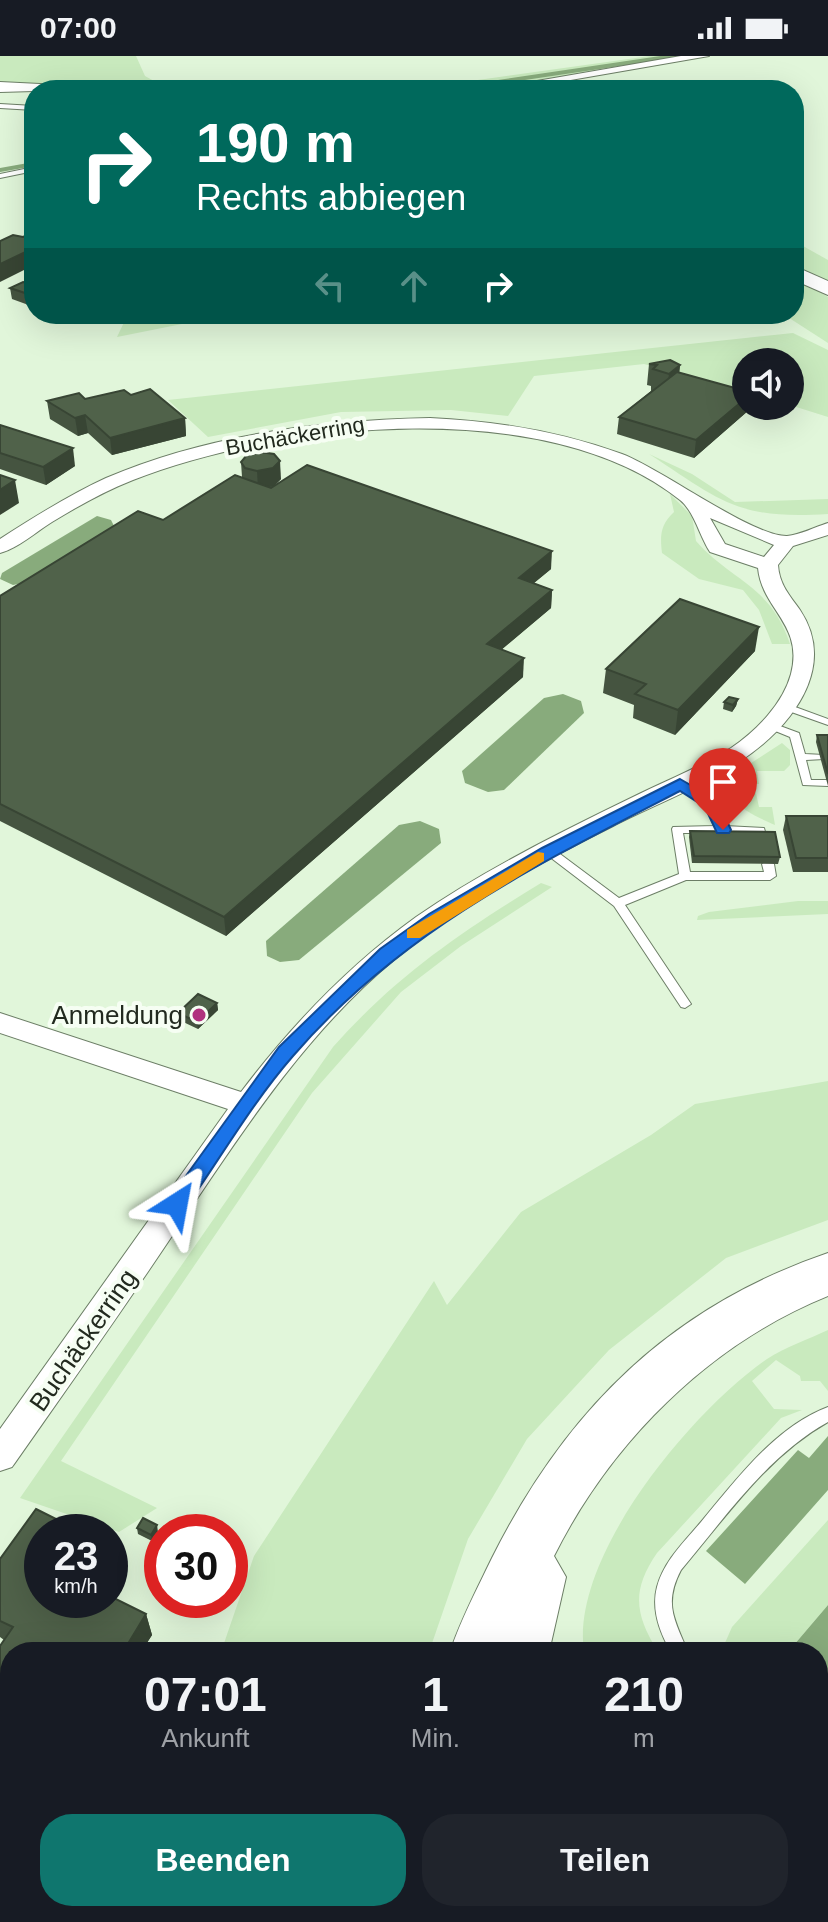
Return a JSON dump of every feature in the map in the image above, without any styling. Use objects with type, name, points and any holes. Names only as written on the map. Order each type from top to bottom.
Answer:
[{"type":"highway","points":[[484,1642],[558,1494],[601,1436],[644,1390],[741,1314],[828,1274]]},
{"type":"highway","points":[[521,1642],[558,1494]]},
{"type":"main road","points":[[0,87],[24,88]]},
{"type":"main road","points":[[804,277],[828,289]]},
{"type":"street","points":[[553,80],[703,56]]},
{"type":"street","name":"Buchäckerring","points":[[0,547],[94,491],[158,465],[286,434],[388,421],[478,425],[558,439],[618,458],[728,523],[786,542]]},
{"type":"street","points":[[692,501],[717,548],[768,565],[786,542],[828,529]]},
{"type":"street","name":"Buchäckerring","points":[[0,1456],[245,1104],[285,1052],[386,953],[436,918],[548,851],[738,753],[779,717],[801,679],[804,648],[796,621],[770,583],[768,565]]},
{"type":"street","points":[[0,1023],[245,1104]]},
{"type":"lane","points":[[0,106],[24,107]]},
{"type":"lane","points":[[0,176],[24,171]]},
{"type":"lane","points":[[779,717],[828,722]]},
{"type":"lane","points":[[779,717],[795,735],[804,771],[826,778]]},
{"type":"lane","points":[[798,744],[817,744]]},
{"type":"lane","points":[[801,757],[820,757]]},
{"type":"lane","points":[[680,784],[712,804],[724,834]]},
{"type":"lane","points":[[685,876],[677,829],[701,834],[740,834],[760,830],[762,839]]},
{"type":"lane","points":[[548,851],[618,903],[685,1004]]},
{"type":"lane","points":[[706,863],[709,876]]},
{"type":"lane","points":[[618,903],[685,876],[709,876],[730,870],[748,870],[770,876],[768,864]]},
{"type":"lane","points":[[675,1642],[665,1623],[662,1601],[664,1582],[675,1565],[785,1441],[812,1420],[828,1414]]},
{"type":"shaded area","points":[[0,56],[136,56],[145,76],[152,80],[24,80],[24,85],[0,84]]},
{"type":"shaded area","points":[[650,56],[694,56],[543,80],[478,80]]},
{"type":"shaded area","points":[[804,247],[828,260],[828,284],[804,271]]},
{"type":"shaded area","points":[[804,283],[828,297],[828,343],[799,324],[804,324]]},
{"type":"shaded area","points":[[123,324],[182,324],[117,337]]},
{"type":"shaded area","points":[[793,333],[828,350],[828,417],[804,409],[804,348],[732,348],[732,388],[644,364],[534,376],[508,416],[451,410],[341,412],[208,437],[168,400]]},
{"type":"shaded area","points":[[649,454],[692,474],[735,502],[828,499],[828,514],[772,514],[732,504]]},
{"type":"shaded area","points":[[670,494],[692,516],[696,541],[761,596],[782,624],[790,644],[772,644],[759,610],[743,590],[699,579],[662,553],[662,531],[674,512]]},
{"type":"shaded area","points":[[97,516],[111,520],[114,526],[23,583],[13,585],[0,579],[2,573]]},
{"type":"shaded area","points":[[563,694],[581,701],[584,713],[504,790],[488,792],[465,783],[462,771],[544,698]]},
{"type":"shaded area","points":[[782,743],[790,750],[790,765],[784,771],[757,771],[759,784],[754,784],[759,807],[772,807],[775,825],[742,808],[729,786],[731,776]]},
{"type":"shaded area","points":[[420,821],[439,829],[441,843],[299,960],[280,962],[267,956],[266,941],[399,825]]},
{"type":"shaded area","points":[[541,883],[552,887],[461,946],[401,992],[312,1093],[61,1461],[157,1508],[128,1526],[128,1514],[67,1514],[20,1498],[333,1047],[405,977],[484,919]]},
{"type":"shaded area","points":[[798,901],[828,901],[828,914],[697,920],[698,916],[709,912]]},
{"type":"shaded area","points":[[828,1081],[828,1220],[726,1258],[609,1350],[527,1439],[468,1539],[432,1642],[224,1642],[233,1618],[248,1618],[248,1573],[254,1556],[434,1281],[447,1305],[521,1212],[651,1135],[695,1104]]},
{"type":"shaded area","points":[[828,1330],[828,1391],[820,1381],[801,1381],[800,1376],[776,1360],[752,1381],[774,1409],[802,1410],[781,1418],[657,1553],[643,1579],[639,1602],[644,1626],[652,1642],[584,1642],[585,1614],[596,1573],[616,1531],[642,1489],[672,1449],[705,1413],[767,1359]]},
{"type":"shaded area","points":[[828,1436],[828,1490],[745,1584],[706,1551],[798,1450],[809,1458]]},
{"type":"shaded area","points":[[828,1520],[828,1605],[797,1642],[725,1642],[732,1627]]},
{"type":"shaded area","points":[[828,1605],[828,1642],[797,1642]]},
{"type":"building","points":[[13,235],[23,237],[24,253],[0,264],[0,241]]},
{"type":"building","points":[[23,282],[24,282],[24,293],[10,288]]},
{"type":"building","points":[[670,360],[680,365],[669,374],[653,369],[657,365],[649,364]]},
{"type":"building","points":[[677,372],[732,387],[732,410],[696,440],[619,417]]},
{"type":"building","points":[[150,389],[185,418],[110,438],[85,415],[75,418],[47,401],[79,393],[85,399],[124,390],[131,395]]},
{"type":"building","points":[[0,425],[73,448],[43,467],[0,453]]},
{"type":"building","points":[[260,452],[274,454],[280,461],[273,468],[257,471],[245,468],[241,462],[247,455]]},
{"type":"building","points":[[307,465],[552,551],[519,578],[552,590],[487,644],[524,658],[224,917],[0,804],[0,596],[138,511],[163,520],[235,475],[271,488]]},
{"type":"building","points":[[0,475],[15,480],[0,490]]},
{"type":"building","points":[[680,599],[759,627],[678,710],[635,694],[646,684],[606,669]]},
{"type":"building","points":[[729,697],[738,699],[733,705],[724,702]]},
{"type":"building","points":[[817,735],[828,735],[828,774]]},
{"type":"building","points":[[786,816],[828,816],[828,858],[796,858]]},
{"type":"building","points":[[690,831],[775,832],[780,857],[694,856]]},
{"type":"building","points":[[198,994],[217,1003],[197,1022],[178,1013]]},
{"type":"building","points":[[143,1518],[144,1518],[144,1532],[137,1528]]},
{"type":"building","points":[[24,1526],[24,1618],[128,1618],[128,1605],[144,1613],[129,1642],[3,1642],[13,1627],[0,1621],[0,1559]]},
{"type":"waterway","points":[[512,80],[674,56]]},
{"type":"waterway","points":[[0,170],[24,166]]},
{"type":"slow traffic","points":[[413,934],[538,857]]},
{"type":"place","name":"Anmeldung","points":[[199,1015]]},
{"type":"route","points":[[177,1204],[245,1104],[285,1052],[386,953],[436,918],[548,851],[680,784],[712,804],[723,830]]}]
